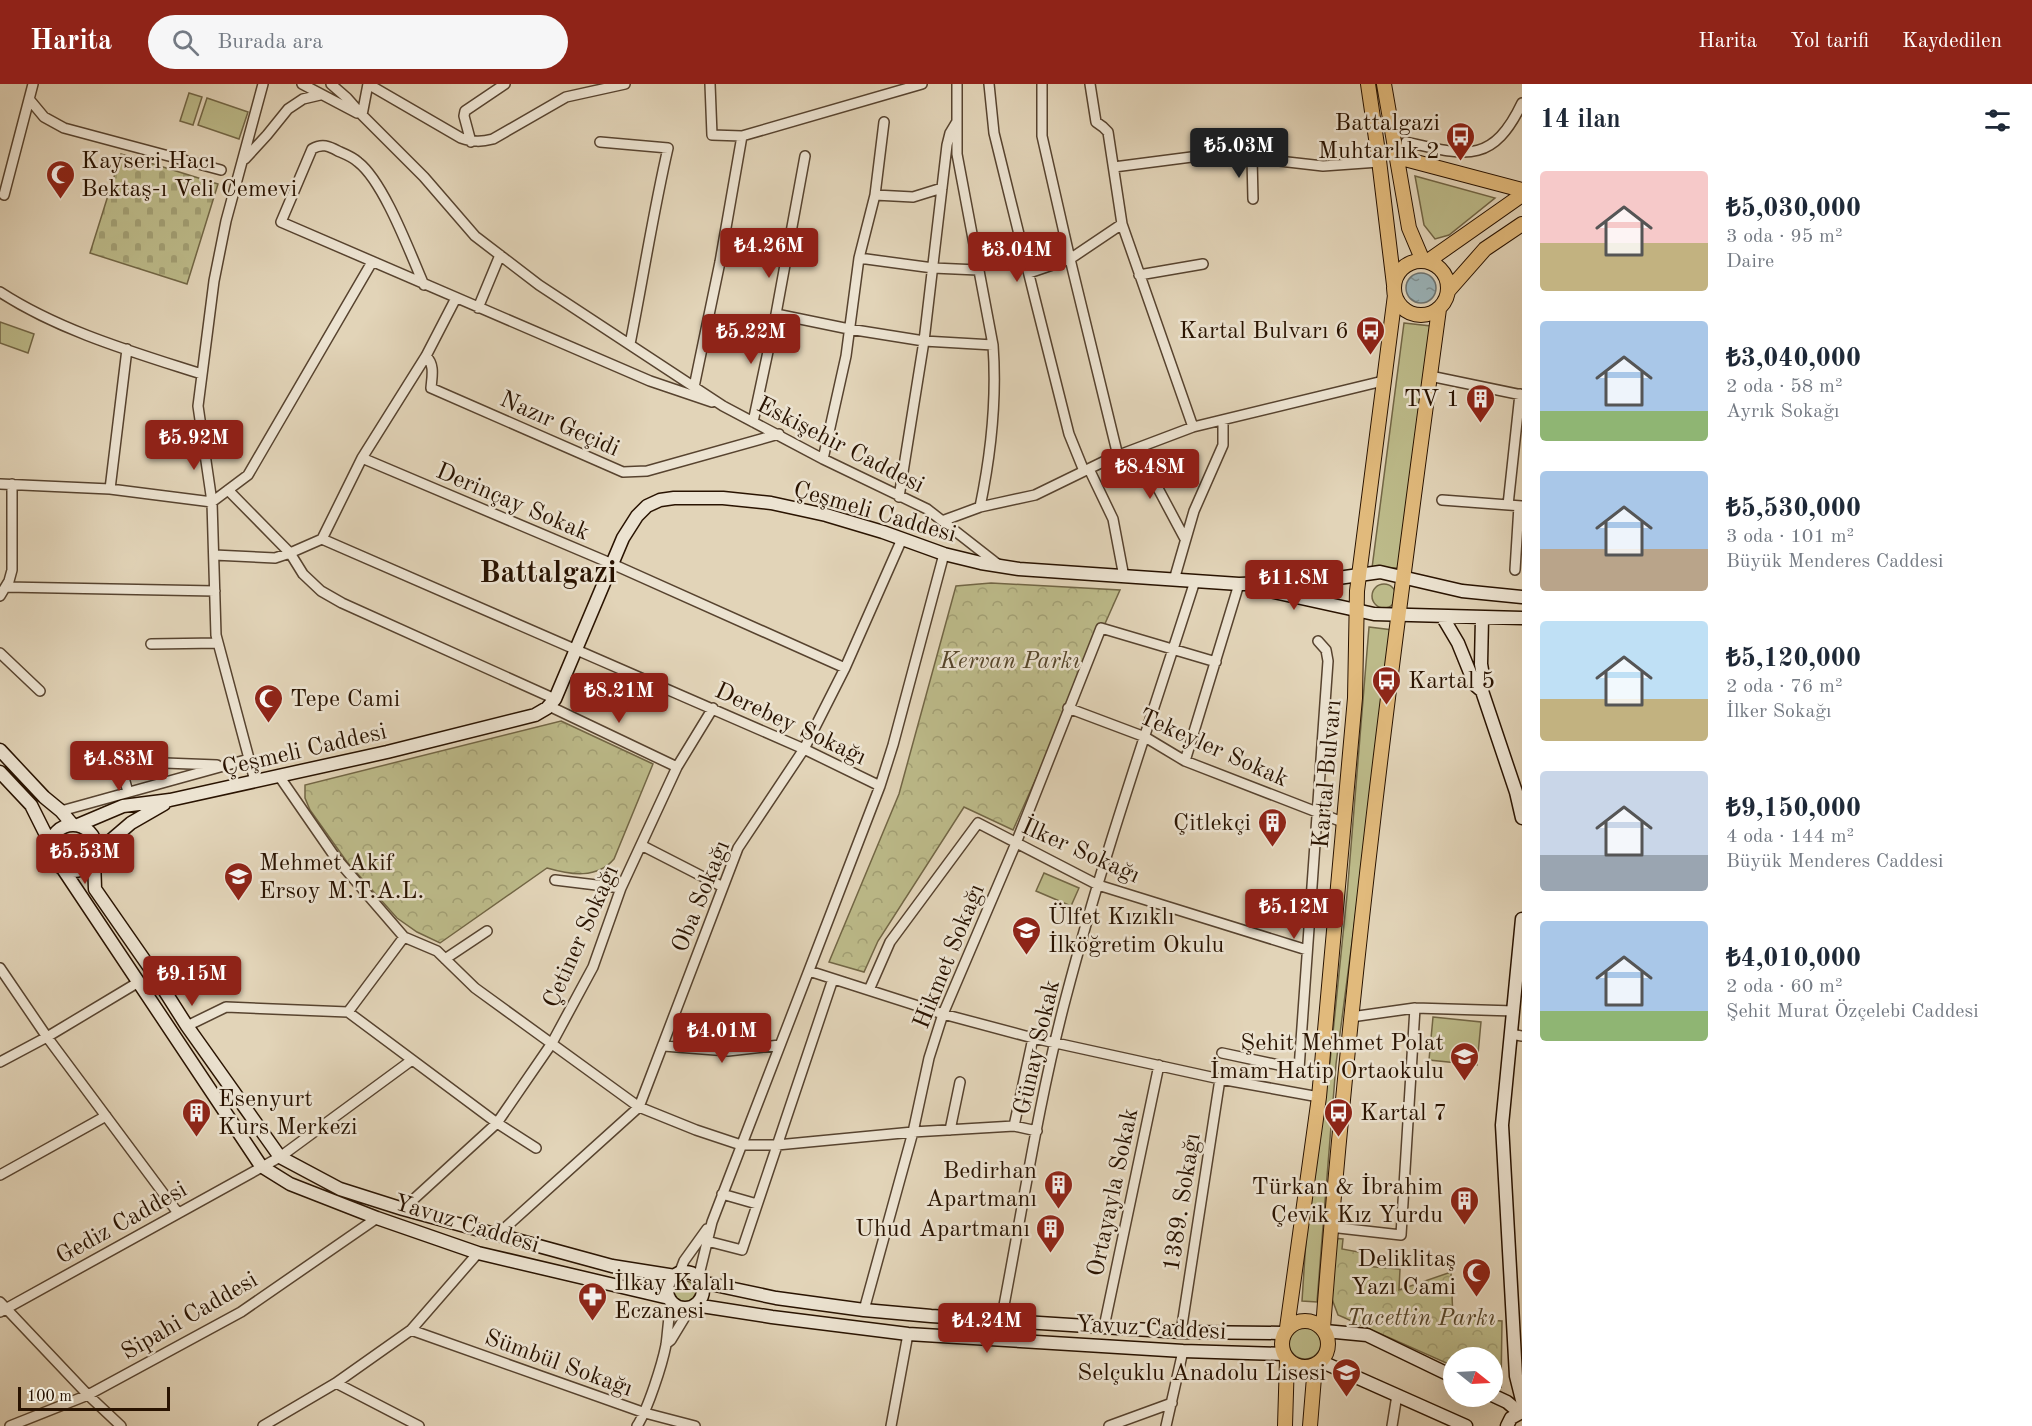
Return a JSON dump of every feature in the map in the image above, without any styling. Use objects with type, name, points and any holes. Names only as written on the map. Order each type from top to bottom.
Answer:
[{"type":"main road","name":"Kartal Bulvarı","points":[[1286,1331],[1319,1097],[1355,698],[1356,610],[1359,576],[1394,290],[1368,84]]},
{"type":"main road","points":[[1384,84],[1401,158],[1409,228],[1425,261]]},
{"type":"main road","points":[[1401,158],[1522,189]]},
{"type":"main road","points":[[1425,261],[1522,195]]},
{"type":"main road","points":[[1448,291],[1485,249],[1522,224]]},
{"type":"main road","points":[[1415,261],[1425,261],[1440,267],[1444,272],[1448,291],[1444,304],[1439,309],[1428,315],[1414,315],[1403,309],[1394,290],[1395,278],[1403,267],[1415,261]]},
{"type":"main road","points":[[1310,1426],[1318,1363],[1328,1345],[1324,1330],[1330,1227],[1351,1017],[1399,614],[1439,309]]},
{"type":"main road","points":[[1285,1426],[1286,1356],[1282,1342],[1286,1331],[1295,1322],[1307,1320],[1318,1324],[1324,1330]]},
{"type":"main road","points":[[1286,1356],[1292,1363],[1303,1367],[1318,1363]]},
{"type":"street","points":[[4,195],[33,84]]},
{"type":"street","points":[[255,781],[216,634],[212,502],[198,406],[214,281],[224,231],[263,84]]},
{"type":"street","name":"Eskişehir Caddesi","points":[[302,84],[362,115]]},
{"type":"street","name":"Eskişehir Caddesi","points":[[331,84],[424,177],[475,236],[538,285],[723,406],[823,459],[927,509],[942,521],[980,507],[1035,495],[1118,456],[1193,427],[1383,381]]},
{"type":"street","points":[[362,115],[368,84],[461,138],[471,142],[482,142],[493,139],[566,98],[625,84]]},
{"type":"street","points":[[471,142],[464,116],[465,111],[505,84]]},
{"type":"street","points":[[710,84],[712,135],[742,136],[922,84]]},
{"type":"street","points":[[957,84],[957,154],[993,345],[994,382],[990,453],[980,507]]},
{"type":"street","points":[[989,84],[994,134],[1069,434],[1113,519],[1124,577]]},
{"type":"street","points":[[1042,84],[1042,136],[1118,456]]},
{"type":"street","points":[[1090,84],[1096,122],[1108,132],[1122,224],[1193,427]]},
{"type":"street","points":[[243,160],[288,109],[303,99],[320,94]]},
{"type":"street","points":[[29,99],[45,117],[64,128],[221,170]]},
{"type":"street","points":[[1401,158],[1407,142],[1458,154],[1472,153],[1485,148],[1504,131],[1522,103]]},
{"type":"street","points":[[823,459],[843,371],[860,258],[875,195],[884,122]]},
{"type":"street","points":[[899,497],[924,341],[948,138],[957,122]]},
{"type":"street","points":[[694,387],[720,262],[742,136]]},
{"type":"street","points":[[600,142],[668,148],[653,215],[630,344]]},
{"type":"street","points":[[424,285],[385,198],[373,178],[358,161],[328,146],[315,147],[310,153],[281,222],[424,285],[650,381],[723,406]]},
{"type":"street","points":[[1114,166],[1238,151],[1252,158],[1323,166],[1379,162]]},
{"type":"street","points":[[753,422],[776,314],[805,156]]},
{"type":"street","points":[[1252,158],[1252,199]]},
{"type":"street","points":[[875,195],[913,197],[942,188]]},
{"type":"street","points":[[1029,273],[1070,259],[1122,224]]},
{"type":"street","points":[[478,308],[500,255]]},
{"type":"street","points":[[860,258],[933,268],[978,270]]},
{"type":"street","points":[[0,484],[110,489],[212,502],[248,475],[372,262]]},
{"type":"street","points":[[1139,275],[1203,264]]},
{"type":"street","points":[[0,292],[19,304],[85,334],[201,374]]},
{"type":"street","points":[[214,555],[275,558],[290,554],[322,539],[362,458],[426,356],[456,298]]},
{"type":"street","points":[[776,314],[924,341],[993,345]]},
{"type":"street","points":[[110,489],[127,349]]},
{"type":"street","name":"Nazır Geçidi","points":[[426,356],[432,368],[431,388],[623,472],[647,471],[779,434]]},
{"type":"street","points":[[1430,376],[1521,394],[1519,435],[1508,505]]},
{"type":"street","points":[[1174,580],[1194,511],[1223,446],[1224,420]]},
{"type":"street","points":[[1137,449],[1185,539]]},
{"type":"street","name":"Derinçay Sokak","points":[[362,458],[610,563],[845,668]]},
{"type":"street","points":[[0,596],[12,570],[12,484]]},
{"type":"street","points":[[228,490],[290,554],[303,574],[321,591],[552,702],[677,767]]},
{"type":"street","name":"Çeşmeli Caddesi","points":[[75,825],[123,806],[170,800],[535,716],[552,702],[610,563],[637,516],[654,503],[674,498],[723,498],[771,503],[826,515],[944,554],[1000,566],[1239,584],[1317,581],[1376,572],[1462,591],[1522,597]]},
{"type":"street","points":[[1442,500],[1521,506],[1515,570]]},
{"type":"street","points":[[942,521],[1000,566]]},
{"type":"street","name":"Derebey Sokağı","points":[[322,539],[713,708],[880,786]]},
{"type":"street","name":"Oba Sokağı","points":[[497,1235],[639,1107],[738,848],[804,749],[845,668],[902,539]]},
{"type":"street","points":[[666,1344],[703,1292],[700,1281],[712,1222],[880,786],[944,554]]},
{"type":"street","name":"Günay Sokak","points":[[1001,1321],[1037,1131],[1069,987],[1098,885],[1195,581]]},
{"type":"street","points":[[1185,761],[1239,584]]},
{"type":"street","name":"Çeşmeli Caddesi","points":[[1239,584],[1382,615],[1522,618]]},
{"type":"street","points":[[6,587],[215,591]]},
{"type":"street","points":[[1442,616],[1458,643],[1474,685],[1482,691]]},
{"type":"street","points":[[1482,618],[1480,664],[1484,682],[1482,691],[1516,792],[1522,818]]},
{"type":"street","name":"Hikmet Sokağı","points":[[864,1310],[913,1132],[926,1069],[943,1014],[1016,843],[1101,628],[1173,650]]},
{"type":"street","points":[[1299,1069],[1328,661],[1326,650],[1318,641]]},
{"type":"street","points":[[151,644],[219,643]]},
{"type":"street","points":[[1173,650],[1216,662]]},
{"type":"street","points":[[0,653],[40,692]]},
{"type":"street","name":"Çetiner Sokağı","points":[[403,1209],[496,1123],[552,1043],[592,967],[621,888],[677,767],[713,708]]},
{"type":"street","name":"Tekeyler Sokak","points":[[1068,708],[1145,737],[1185,761],[1345,823]]},
{"type":"street","points":[[0,750],[44,797],[75,825],[89,830],[93,835],[96,841],[95,889],[187,1026],[280,1157]]},
{"type":"street","points":[[61,811],[249,759]]},
{"type":"street","points":[[119,760],[128,792]]},
{"type":"street","points":[[139,762],[227,765]]},
{"type":"street","points":[[0,771],[32,805],[50,843],[51,855],[57,866],[68,871],[81,870],[86,868],[95,856]]},
{"type":"street","points":[[279,776],[335,857],[404,937],[437,951],[475,988],[639,1107],[741,1145],[777,1145],[913,1132],[1014,1126],[1037,1131]]},
{"type":"street","name":"Çeşmeli Caddesi","points":[[95,856],[131,823],[170,800]]},
{"type":"street","name":"İlker Sokağı","points":[[869,990],[890,942],[978,823],[1098,885],[1307,950]]},
{"type":"street","points":[[50,843],[60,828],[75,825]]},
{"type":"street","points":[[641,845],[723,887]]},
{"type":"street","points":[[63,869],[261,1166]]},
{"type":"street","points":[[555,880],[621,888]]},
{"type":"street","points":[[1522,918],[1514,1011],[1516,1035],[1502,1125],[1516,1376],[1522,1400]]},
{"type":"street","points":[[445,959],[487,931]]},
{"type":"street","points":[[348,1012],[404,937]]},
{"type":"street","points":[[0,968],[47,1037],[178,1213]]},
{"type":"street","points":[[809,971],[943,1014],[1033,1038],[1220,1079],[1319,1097]]},
{"type":"street","points":[[707,1240],[742,1250],[833,979]]},
{"type":"street","points":[[0,1062],[47,1037],[137,983]]},
{"type":"street","points":[[187,1026],[226,1007],[348,1012],[496,1123],[536,1148]]},
{"type":"street","points":[[1351,1017],[1415,1008],[1514,1011]]},
{"type":"street","points":[[1330,1227],[1401,1235],[1415,1008]]},
{"type":"street","points":[[1014,1126],[1033,1038]]},
{"type":"street","points":[[664,1046],[728,1051],[780,1045]]},
{"type":"street","points":[[1222,1053],[1321,1074]]},
{"type":"street","name":"Gediz Caddesi","points":[[2,1307],[280,1157],[412,1060]]},
{"type":"street","name":"Ortayayla Sokak","points":[[1104,1327],[1159,1065]]},
{"type":"street","name":"1389. Sokağı","points":[[1181,1332],[1220,1079]]},
{"type":"street","points":[[950,1130],[960,1083]]},
{"type":"street","points":[[0,1175],[106,1116]]},
{"type":"street","name":"Yavuz Caddesi","points":[[280,1157],[340,1189],[403,1209],[612,1266],[677,1275]]},
{"type":"street","name":"Yavuz Caddesi","points":[[261,1166],[290,1184],[377,1218],[478,1253],[671,1300]]},
{"type":"street","points":[[722,1194],[757,1204]]},
{"type":"street","name":"Sipahi Caddesi","points":[[10,1426],[88,1395],[241,1312],[377,1218]]},
{"type":"street","points":[[637,1426],[645,1413],[666,1344],[671,1300],[669,1284],[712,1222]]},
{"type":"street","points":[[263,1426],[336,1383],[411,1330],[478,1253]]},
{"type":"street","points":[[677,1275],[692,1274],[700,1281]]},
{"type":"street","name":"Yavuz Caddesi","points":[[700,1281],[776,1298],[864,1310],[1181,1332],[1286,1331]]},
{"type":"street","points":[[671,1300],[681,1308],[693,1306]]},
{"type":"street","name":"Yavuz Caddesi","points":[[693,1306],[908,1334],[1286,1356]]},
{"type":"street","points":[[2,1307],[121,1426]]},
{"type":"street","name":"Sümbül Sokağı","points":[[411,1330],[645,1413],[695,1426]]},
{"type":"street","points":[[1324,1330],[1367,1335],[1443,1372]]},
{"type":"street","points":[[891,1426],[908,1334]]},
{"type":"street","points":[[1166,1426],[1183,1351]]},
{"type":"street","points":[[1318,1363],[1466,1426]]},
{"type":"street","points":[[336,1383],[419,1426]]},
{"type":"street","points":[[1392,1426],[1397,1395]]},
{"type":"street","points":[[1503,1400],[1521,1413],[1511,1418],[1507,1426]]},
{"type":"street","points":[[1109,1426],[1172,1403]]},
{"type":"green space","points":[[189,93],[202,97],[193,125],[180,121]]},
{"type":"green space","points":[[207,98],[248,112],[239,139],[198,125]]},
{"type":"green space","points":[[121,154],[218,184],[187,284],[90,253]]},
{"type":"green space","points":[[1415,176],[1495,198],[1449,235],[1435,239],[1424,225]]},
{"type":"green space","points":[[0,322],[34,334],[28,353],[0,343]]},
{"type":"green space","points":[[1404,323],[1431,326],[1400,568],[1372,568]]},
{"type":"green space","name":"Kervan Parkı","points":[[991,583],[1120,590],[1013,830],[964,807],[878,941],[864,972],[829,962],[899,794],[956,586]]},
{"type":"green space","points":[[1384,584],[1393,587],[1396,596],[1393,605],[1384,608],[1375,605],[1372,596],[1375,587]]},
{"type":"green space","points":[[1369,627],[1393,630],[1336,1064],[1317,1302],[1302,1301],[1309,1194],[1330,1062],[1347,895]]},
{"type":"green space","points":[[561,721],[653,764],[614,859],[600,870],[583,874],[547,868],[440,943],[417,932],[397,918],[347,862],[310,810],[305,798],[305,785]]},
{"type":"green space","points":[[73,835],[82,839],[86,848],[82,857],[73,861],[64,857],[60,848],[64,839]]},
{"type":"green space","points":[[1044,873],[1079,888],[1071,906],[1036,891]]},
{"type":"green space","points":[[1433,1017],[1481,1022],[1477,1065],[1429,1060]]},
{"type":"green space","name":"Tacettin Parkı","points":[[1332,1238],[1343,1239],[1342,1249],[1364,1253],[1363,1266],[1400,1269],[1399,1290],[1451,1272],[1453,1318],[1502,1321],[1502,1347],[1443,1347],[1443,1362],[1338,1315],[1332,1299]]},
{"type":"green space","points":[[685,1281],[693,1284],[696,1292],[693,1300],[685,1303],[677,1300],[674,1292],[677,1284]]},
{"type":"green space","points":[[1305,1327],[1317,1331],[1321,1343],[1317,1355],[1305,1359],[1293,1355],[1289,1343],[1293,1331]]},
{"type":"water","points":[[1421,273],[1427,274],[1435,282],[1435,294],[1427,302],[1421,303],[1415,302],[1407,294],[1406,288],[1407,282],[1415,274]]},
{"type":"place","name":"Battalgazi Muhtarlık 2","points":[[1461,162]]},
{"type":"place","name":"Kayseri Hacı Bektaş-ı Veli Cemevi","points":[[60,200]]},
{"type":"place","name":"Kartal Bulvarı 6","points":[[1370,356]]},
{"type":"place","name":"TV 1","points":[[1481,424]]},
{"type":"place","name":"Kartal 5","points":[[1387,706]]},
{"type":"place","name":"Tepe Cami","points":[[269,724]]},
{"type":"place","name":"Çitlekçi","points":[[1272,848]]},
{"type":"place","name":"Mehmet Akif Ersoy M.T.A.L.","points":[[238,902]]},
{"type":"place","name":"Ülfet Kızıklı İlköğretim Okulu","points":[[1027,956]]},
{"type":"place","name":"Şehit Mehmet Polat İmam Hatip Ortaokulu","points":[[1465,1082]]},
{"type":"place","name":"Esenyurt Kurs Merkezi","points":[[197,1138]]},
{"type":"place","name":"Kartal 7","points":[[1339,1138]]},
{"type":"place","name":"Bedirhan Apartmanı","points":[[1058,1210]]},
{"type":"place","name":"Türkan & İbrahim Çevik Kız Yurdu","points":[[1464,1226]]},
{"type":"place","name":"Uhud Apartmanı","points":[[1051,1254]]},
{"type":"place","name":"Deliklitaş Yazı Cami","points":[[1477,1298]]},
{"type":"place","name":"İlkay Kalalı Eczanesi","points":[[593,1322]]},
{"type":"place","name":"Selçuklu Anadolu Lisesi","points":[[1347,1398]]},
{"type":"district","name":"Battalgazi","points":[[548,572]]}]
